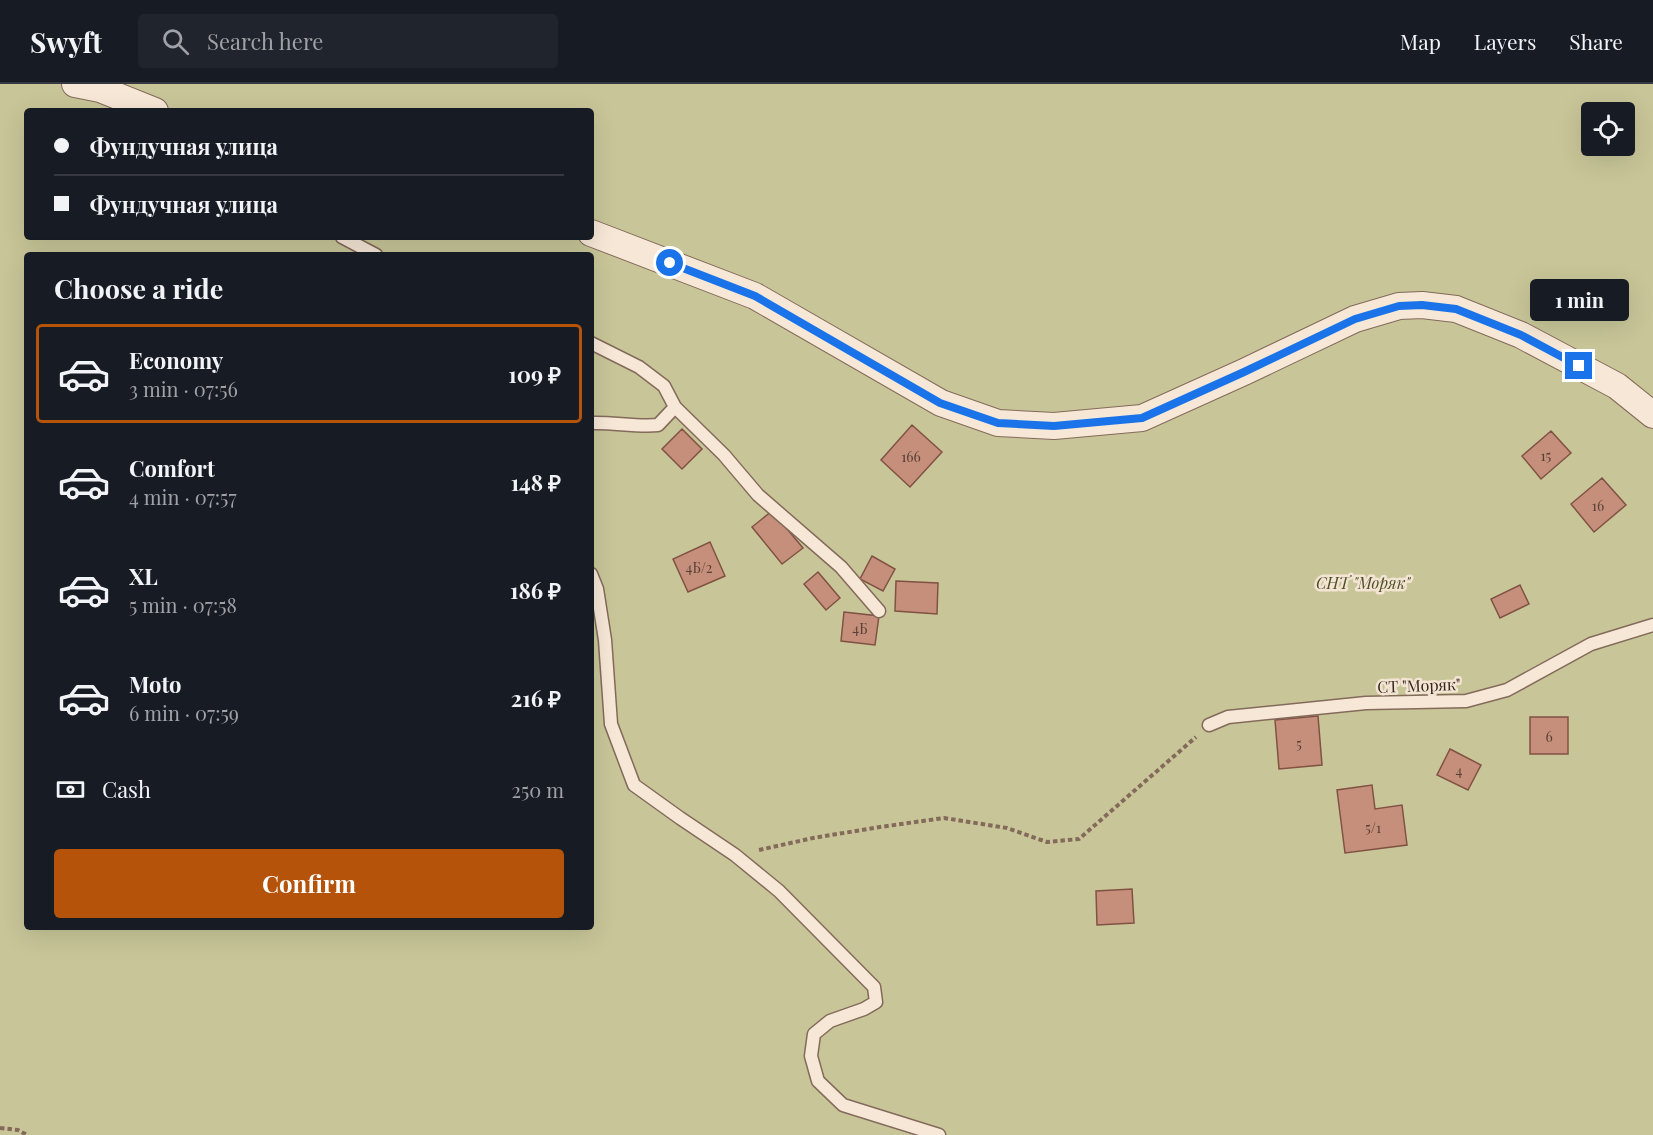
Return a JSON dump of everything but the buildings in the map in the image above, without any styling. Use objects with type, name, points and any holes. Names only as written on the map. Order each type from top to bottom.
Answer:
[{"type":"street","points":[[75,84],[100,89],[148,108]]},
{"type":"street","points":[[594,234],[755,296],[940,403],[998,423],[1054,426],[1142,418],[1355,319],[1399,306],[1422,305],[1456,309],[1521,335],[1617,386],[1653,415]]},
{"type":"lane","points":[[348,240],[370,252]]},
{"type":"lane","points":[[594,344],[639,367],[664,386],[675,407],[724,455],[758,495],[841,567],[879,612]]},
{"type":"lane","points":[[594,423],[658,425],[675,407]]},
{"type":"lane","points":[[594,582],[605,640],[611,723],[634,785],[735,855],[779,891],[874,987],[876,1002],[864,1009],[830,1021],[814,1034],[811,1056],[818,1081],[843,1105],[939,1135]]},
{"type":"lane","name":"СТ \"Моряк\"","points":[[1209,725],[1228,717],[1366,703],[1466,701],[1507,690],[1591,644],[1653,625]]},
{"type":"path","points":[[735,855],[880,826],[944,818],[1007,828],[1047,842],[1079,839],[1209,725]]},
{"type":"path","points":[[0,1128],[18,1130],[27,1135]]},
{"type":"green space","name":"СНТ \"Моряк\"","points":[[0,84],[1653,84],[1653,1135],[0,1135]]},
{"type":"route","points":[[670,263],[755,296],[940,403],[998,423],[1054,426],[1142,418],[1355,319],[1399,306],[1422,305],[1456,309],[1521,335],[1579,366]]}]
